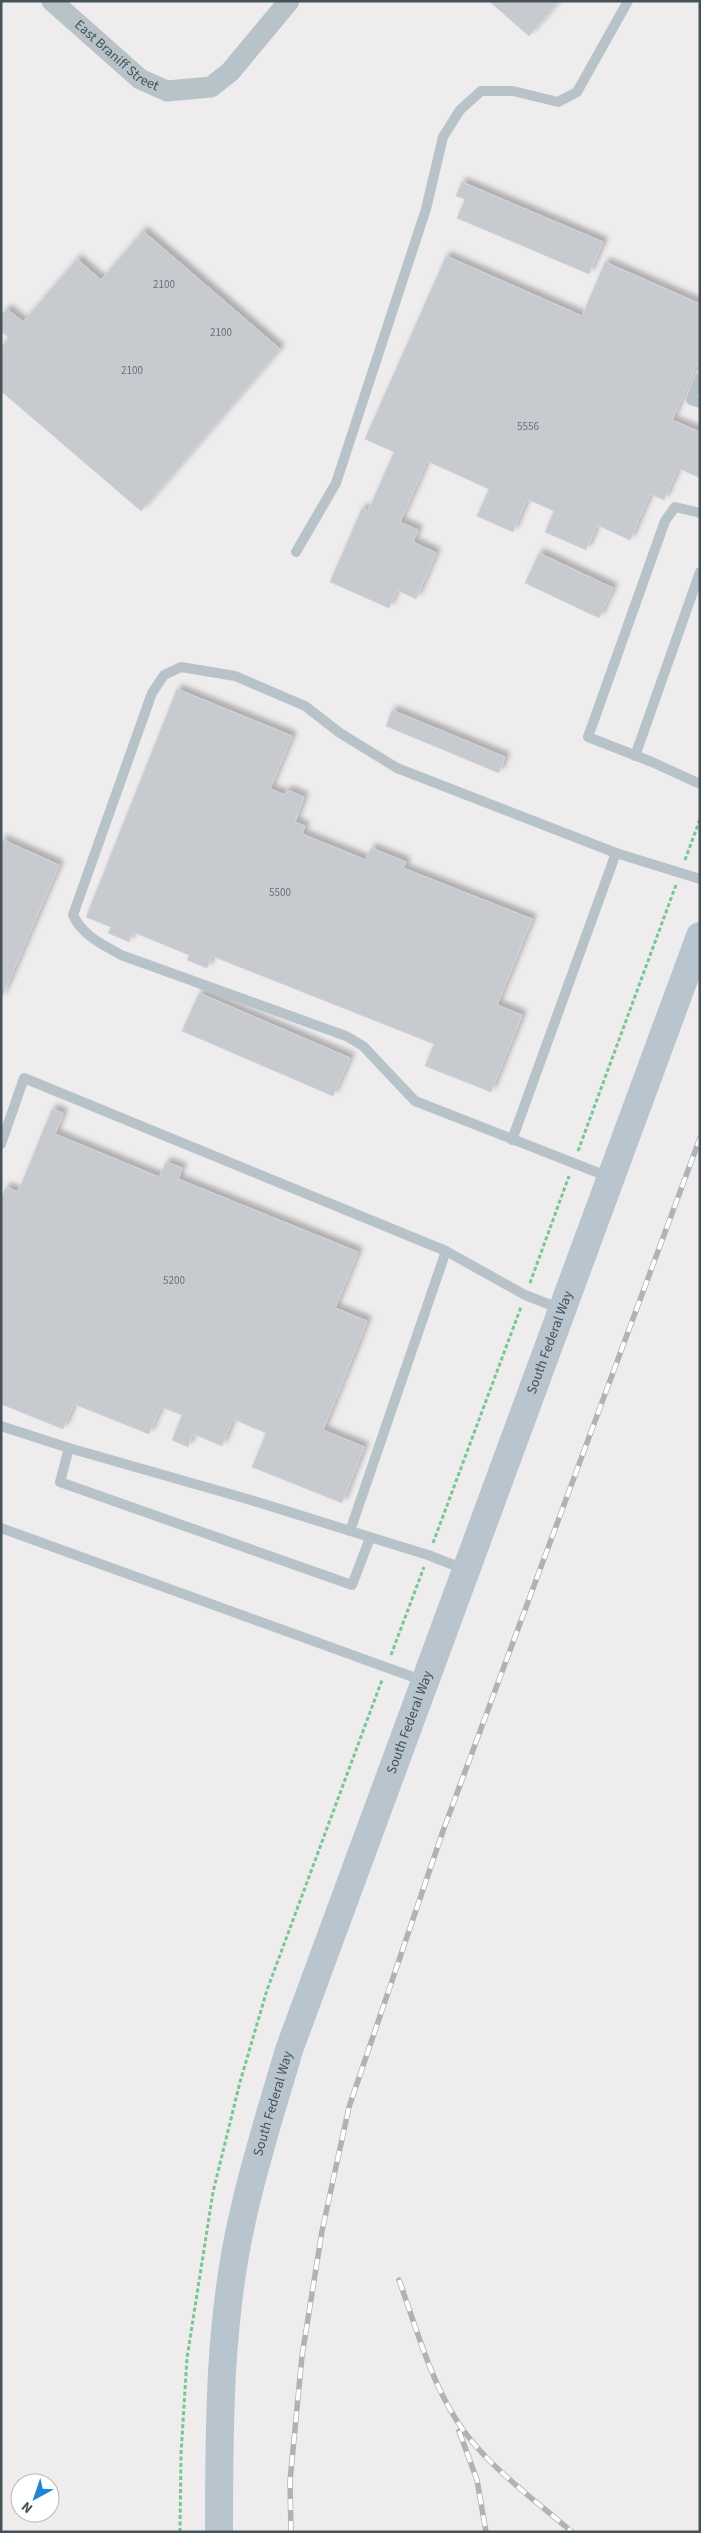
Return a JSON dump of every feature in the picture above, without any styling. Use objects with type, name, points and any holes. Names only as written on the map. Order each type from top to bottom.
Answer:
[{"type":"main road","name":"South Federal Way","points":[[219,2532],[219,2410],[228,2306],[244,2208],[288,2050],[700,936]]},
{"type":"street","name":"East Braniff Street","points":[[52,1],[140,79],[167,91],[189,91],[211,87],[230,72],[288,1]]},
{"type":"lane","points":[[296,552],[336,483],[426,209],[443,138],[460,110],[481,91],[514,91],[558,102],[577,92],[628,1]]},
{"type":"lane","points":[[700,378],[691,400],[700,403]]},
{"type":"lane","points":[[700,513],[675,507],[665,521],[588,737],[700,784]]},
{"type":"lane","points":[[635,756],[700,572]]},
{"type":"lane","points":[[610,1178],[414,1101],[363,1046],[346,1036],[121,955],[95,940],[79,927],[73,916],[152,693],[164,676],[181,667],[235,676],[305,706],[340,733],[397,768],[616,853],[700,879]]},
{"type":"lane","points":[[512,1140],[616,853]]},
{"type":"lane","points":[[1,1144],[24,1078],[446,1251],[525,1295],[561,1309]]},
{"type":"lane","points":[[350,1532],[446,1251]]},
{"type":"lane","points":[[1,1426],[428,1555],[465,1570]]},
{"type":"lane","points":[[69,1448],[60,1482],[352,1585],[370,1538]]},
{"type":"lane","points":[[1,1528],[424,1681]]},
{"type":"building","points":[[489,1],[559,1],[529,36]]},
{"type":"building","points":[[462,182],[603,242],[589,274],[457,218],[465,199],[456,196]]},
{"type":"building","points":[[143,231],[280,349],[141,511],[1,391],[1,347],[9,338],[1,331],[1,315],[7,309],[23,322],[77,259],[101,280]]},
{"type":"building","points":[[446,256],[582,316],[605,262],[700,304],[700,357],[672,420],[700,432],[700,478],[678,468],[664,500],[650,494],[630,540],[597,525],[586,550],[545,532],[554,511],[527,499],[513,532],[477,516],[489,489],[427,461],[400,522],[418,530],[413,542],[436,553],[416,599],[397,590],[389,608],[330,582],[362,508],[368,511],[394,452],[365,439]]},
{"type":"building","points":[[539,553],[613,588],[599,618],[525,583]]},
{"type":"building","points":[[177,689],[292,736],[270,789],[285,795],[287,790],[304,797],[295,822],[305,826],[302,834],[366,860],[371,848],[406,862],[403,868],[532,919],[497,1005],[522,1015],[491,1092],[425,1066],[434,1044],[212,956],[207,968],[187,960],[189,955],[133,932],[129,942],[108,933],[111,927],[86,917]]},
{"type":"building","points":[[392,710],[505,757],[499,773],[386,726]]},
{"type":"building","points":[[1,839],[59,865],[1,999]]},
{"type":"building","points":[[199,993],[350,1058],[333,1096],[182,1031]]},
{"type":"building","points":[[52,1109],[63,1113],[55,1134],[159,1177],[166,1162],[182,1168],[178,1179],[358,1252],[335,1308],[367,1321],[323,1430],[364,1447],[342,1503],[252,1467],[266,1433],[233,1419],[222,1446],[193,1434],[188,1447],[172,1440],[182,1415],[161,1407],[149,1434],[74,1404],[63,1429],[1,1404],[1,1199],[6,1187],[18,1192]]},
{"type":"railway","points":[[291,2532],[290,2481],[302,2356],[322,2231],[349,2107],[443,1831],[700,1138]]},
{"type":"railway","points":[[399,2280],[431,2370],[447,2405],[457,2421],[468,2437],[495,2466],[572,2532]]},
{"type":"railway","points":[[459,2431],[477,2480],[486,2532]]}]
